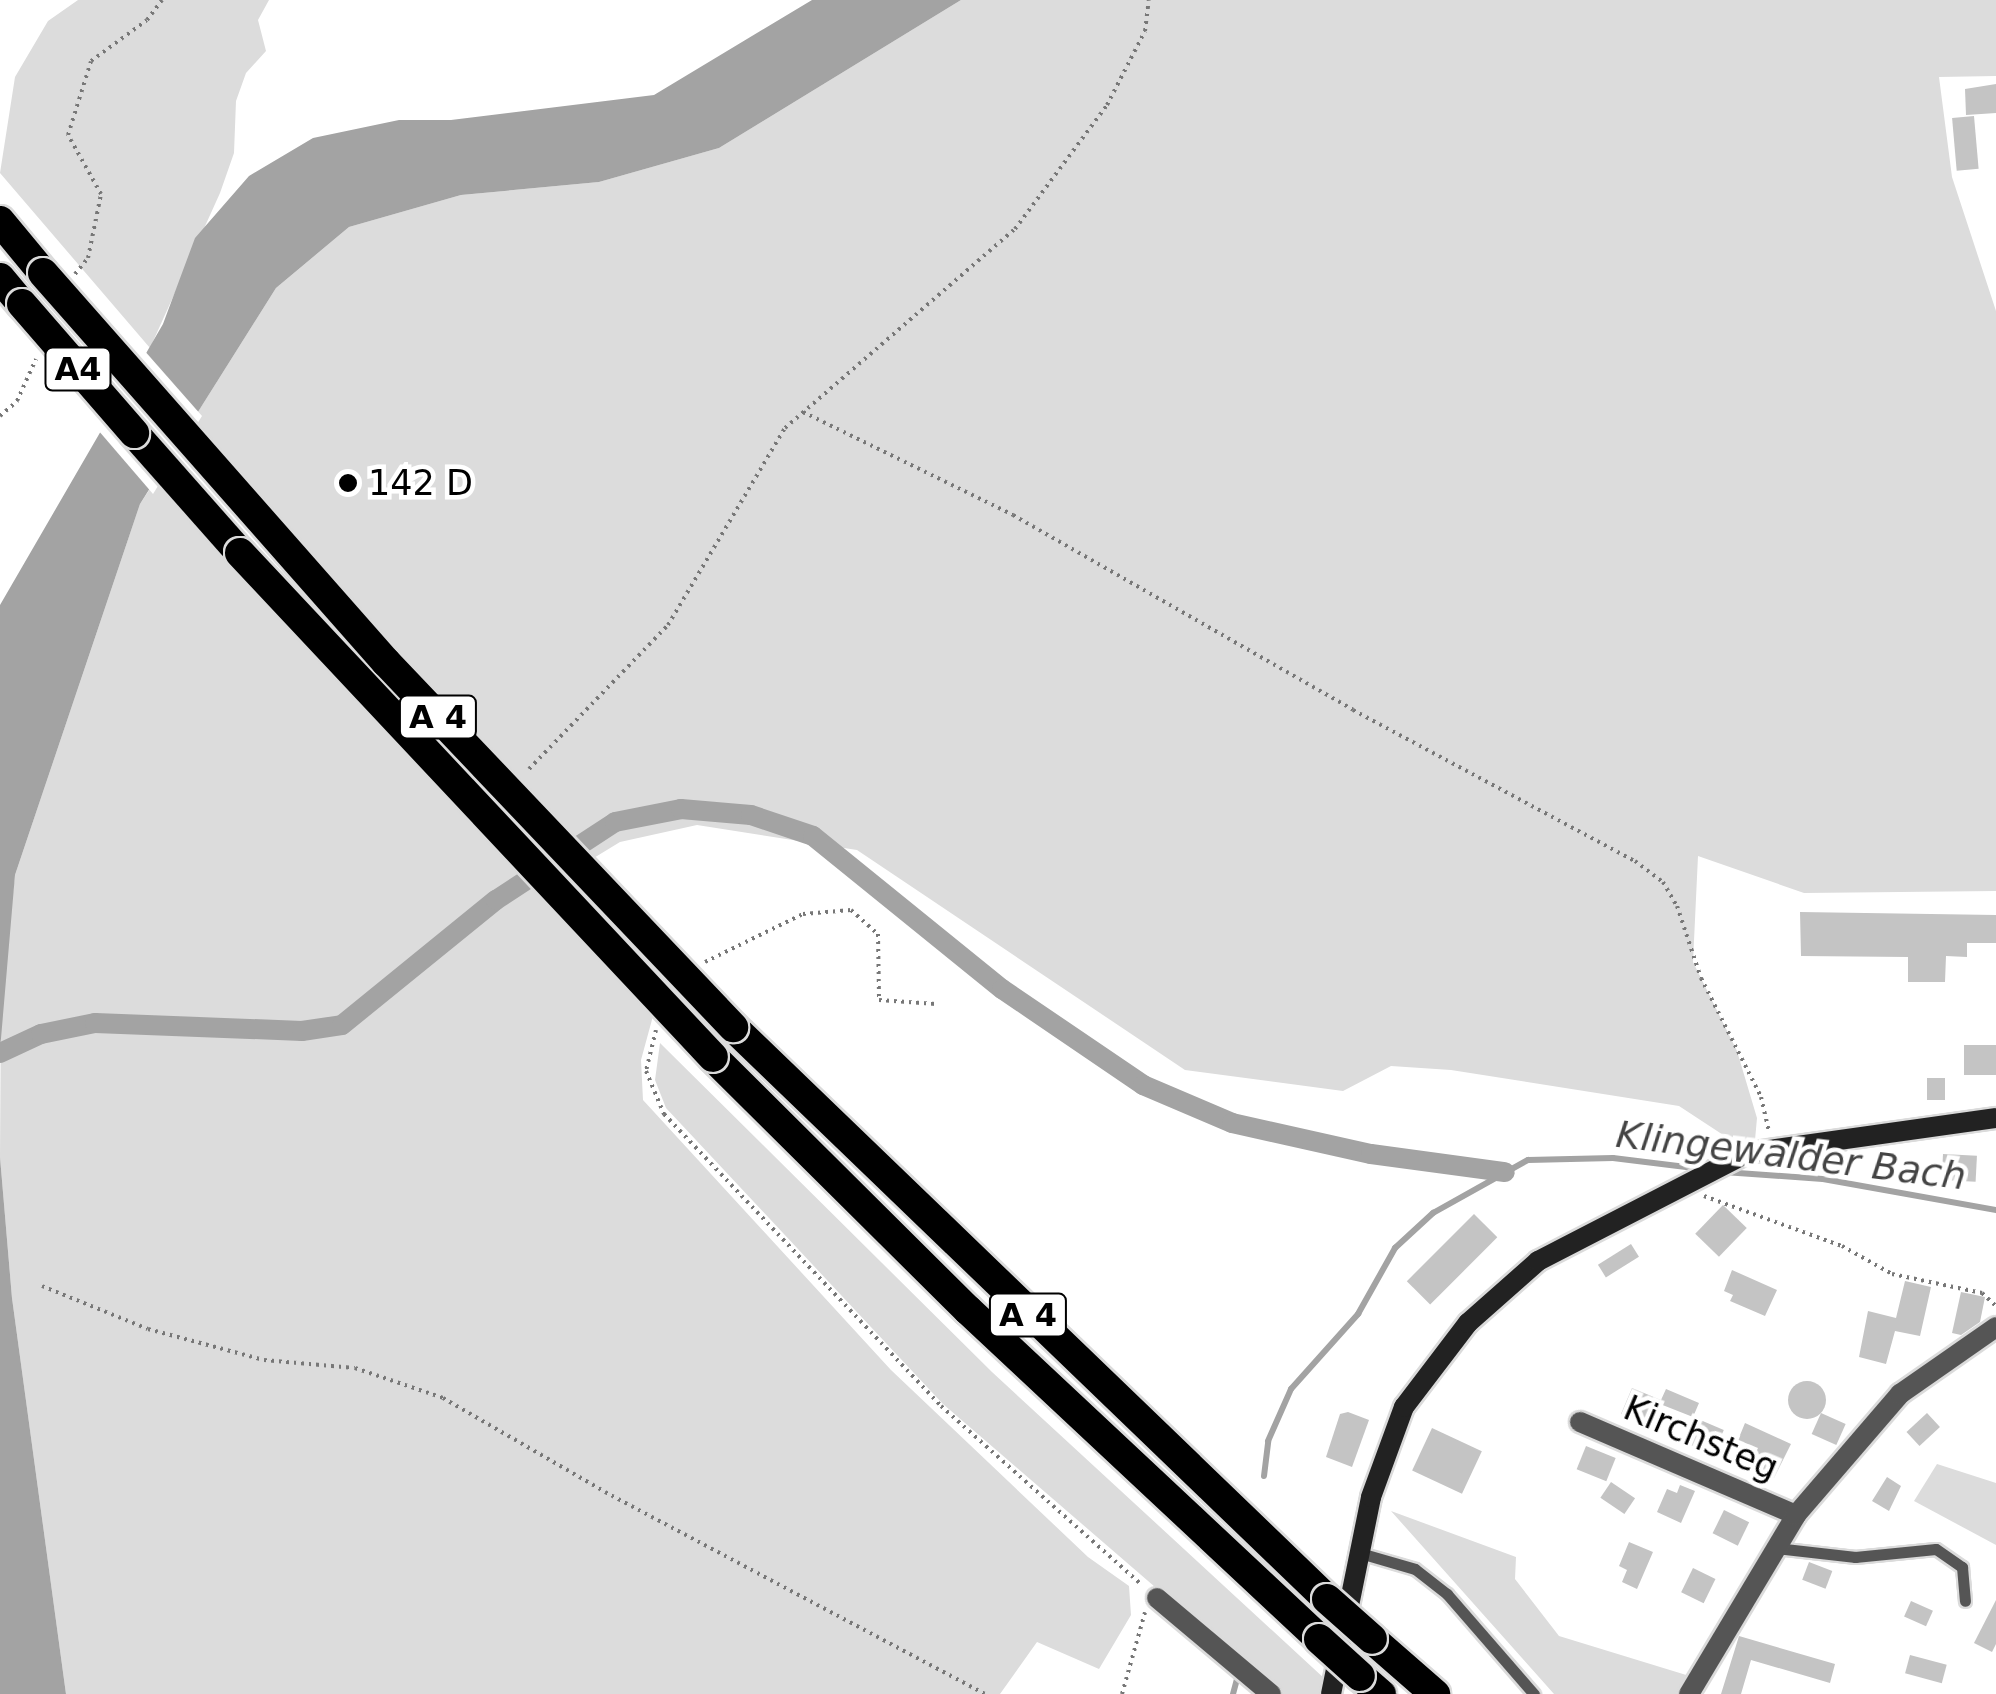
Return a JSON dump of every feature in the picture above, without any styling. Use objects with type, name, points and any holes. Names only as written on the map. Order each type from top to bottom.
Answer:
[{"type":"highway","name":"A4","points":[[0,221],[55,279],[151,399]]},
{"type":"highway","name":"A4","points":[[0,278],[134,434]]},
{"type":"highway","name":"A 4","points":[[151,399],[386,662],[734,1027],[1327,1599],[1436,1694]]},
{"type":"highway","name":"A 4","points":[[134,434],[440,773],[714,1057],[996,1336],[1370,1685]]},
{"type":"street","points":[[1331,1694],[1372,1497],[1404,1407],[1442,1353],[1538,1262],[1681,1183],[1772,1147],[1996,1118]]},
{"type":"street","name":"Kirchsteg","points":[[1690,1694],[1796,1515],[1900,1394],[1996,1327]]},
{"type":"street","name":"Kirchsteg","points":[[1580,1422],[1796,1515]]},
{"type":"street","points":[[1157,1598],[1271,1694]]},
{"type":"lane","points":[[1776,1548],[1855,1557],[1936,1550],[1962,1568],[1965,1601]]},
{"type":"lane","points":[[1360,1553],[1415,1570],[1447,1594],[1534,1694]]},
{"type":"path","points":[[55,279],[88,258],[101,194],[68,135],[91,62],[148,20],[162,0]]},
{"type":"path","points":[[529,769],[668,625],[742,492],[803,412],[1015,229],[1107,104],[1145,30],[1150,0]]},
{"type":"path","points":[[0,416],[17,401],[40,347]]},
{"type":"path","points":[[803,412],[1013,515],[1403,738],[1635,860],[1663,882],[1677,906],[1701,978],[1761,1098],[1772,1147]]},
{"type":"path","points":[[1681,1183],[1842,1246],[1892,1274],[1982,1293],[1996,1306]]},
{"type":"path","points":[[42,1286],[148,1329],[264,1360],[355,1368],[443,1398],[605,1492],[985,1694]]},
{"type":"path","points":[[1122,1694],[1136,1633],[1157,1598]]},
{"type":"shaded area","points":[[78,0],[269,0],[258,20],[266,51],[246,73],[236,101],[234,153],[150,348],[0,173],[15,77],[48,21]]},
{"type":"shaded area","points":[[812,0],[961,0],[719,148],[599,182],[461,195],[349,227],[276,288],[140,504],[15,875],[0,1050],[0,605],[163,324],[195,238],[249,176],[313,138],[399,120],[451,120],[654,95]]},
{"type":"shaded area","points":[[961,0],[1996,0],[1996,76],[1939,77],[1952,177],[1996,311],[1996,891],[1804,893],[1698,856],[1693,962],[1737,1051],[1757,1118],[1755,1140],[1740,1146],[1679,1106],[1451,1070],[1391,1066],[1343,1091],[1185,1070],[857,850],[697,825],[620,842],[579,867],[184,434],[276,288],[349,227],[461,195],[599,182],[719,148]]},
{"type":"shaded area","points":[[163,469],[656,1005],[641,1060],[643,1100],[891,1370],[1088,1557],[1129,1586],[1131,1615],[1099,1669],[1037,1642],[1000,1694],[66,1694],[12,1298],[0,1157],[1,998],[15,875],[140,504]]},
{"type":"shaded area","points":[[660,1043],[992,1372],[1326,1680],[1323,1694],[1279,1694],[943,1404],[666,1108],[655,1080]]},
{"type":"shaded area","points":[[0,1157],[12,1298],[66,1694],[0,1694]]},
{"type":"shaded area","points":[[1937,1464],[1996,1483],[1996,1545],[1914,1501]]},
{"type":"shaded area","points":[[1391,1511],[1516,1557],[1515,1579],[1559,1636],[1696,1678],[1704,1694],[1554,1694]]},
{"type":"pier","points":[[143,349],[202,416],[153,494],[98,430]]},
{"type":"building","points":[[1996,84],[1996,113],[1966,115],[1965,89]]},
{"type":"building","points":[[1974,116],[1979,169],[1957,171],[1952,118]]},
{"type":"building","points":[[1800,912],[1996,915],[1996,943],[1967,943],[1967,957],[1946,956],[1945,982],[1908,982],[1908,957],[1801,956]]},
{"type":"building","points":[[1964,1045],[1996,1045],[1996,1075],[1964,1075]]},
{"type":"building","points":[[1927,1078],[1945,1078],[1945,1100],[1927,1100]]},
{"type":"building","points":[[1943,1154],[1977,1156],[1976,1182],[1942,1180]]},
{"type":"building","points":[[1723,1205],[1747,1228],[1719,1257],[1695,1234]]},
{"type":"building","points":[[1474,1214],[1497,1237],[1430,1305],[1407,1281]]},
{"type":"building","points":[[1631,1244],[1639,1257],[1606,1277],[1598,1265]]},
{"type":"building","points":[[1732,1270],[1777,1290],[1765,1316],[1730,1301],[1733,1295],[1724,1291]]},
{"type":"building","points":[[1905,1281],[1931,1287],[1920,1336],[1895,1331],[1886,1364],[1859,1357],[1868,1311],[1896,1318]]},
{"type":"building","points":[[1961,1292],[1985,1297],[1980,1322],[1961,1335],[1952,1333]]},
{"type":"building","points":[[1807,1381],[1820,1387],[1826,1400],[1820,1413],[1807,1419],[1794,1413],[1788,1400],[1794,1387]]},
{"type":"building","points":[[1632,1388],[1661,1400],[1666,1389],[1699,1403],[1693,1417],[1660,1404],[1646,1424],[1621,1414]]},
{"type":"building","points":[[1348,1412],[1369,1420],[1352,1467],[1326,1457],[1340,1414]]},
{"type":"building","points":[[1821,1413],[1846,1424],[1836,1445],[1812,1434]]},
{"type":"building","points":[[1927,1413],[1940,1427],[1919,1446],[1907,1432]]},
{"type":"building","points":[[1698,1419],[1724,1430],[1713,1455],[1687,1444]]},
{"type":"building","points":[[1745,1423],[1791,1444],[1774,1478],[1749,1466],[1758,1448],[1738,1440]]},
{"type":"building","points":[[1432,1428],[1482,1451],[1462,1494],[1412,1471]]},
{"type":"building","points":[[1586,1446],[1616,1458],[1606,1481],[1577,1469]]},
{"type":"building","points":[[1887,1477],[1901,1486],[1889,1511],[1872,1501]]},
{"type":"building","points":[[1611,1482],[1635,1498],[1624,1514],[1600,1498]]},
{"type":"building","points":[[1680,1485],[1695,1491],[1681,1523],[1657,1512],[1667,1489],[1677,1493]]},
{"type":"building","points":[[1724,1510],[1749,1522],[1738,1546],[1713,1533]]},
{"type":"building","points":[[1629,1542],[1653,1552],[1637,1589],[1622,1582],[1627,1570],[1619,1566]]},
{"type":"building","points":[[1809,1562],[1832,1571],[1826,1589],[1802,1580]]},
{"type":"building","points":[[1693,1568],[1715,1579],[1704,1603],[1681,1592]]},
{"type":"building","points":[[1996,1600],[1996,1644],[1992,1652],[1974,1643]]},
{"type":"building","points":[[1911,1601],[1933,1611],[1926,1626],[1904,1617]]},
{"type":"building","points":[[1739,1636],[1835,1664],[1830,1683],[1751,1660],[1741,1694],[1721,1694]]},
{"type":"building","points":[[1910,1655],[1947,1665],[1942,1683],[1905,1673]]},
{"type":"waterway","points":[[0,1053],[41,1034],[95,1023],[302,1031],[342,1025],[496,900],[615,822],[681,809],[751,815],[813,836],[1002,989],[1143,1085],[1232,1123],[1371,1154],[1505,1172]]},
{"type":"waterway","name":"Klingewalder Bach","points":[[1264,1476],[1268,1441],[1291,1389],[1358,1314],[1395,1248],[1433,1213],[1528,1160],[1613,1158],[1702,1169]]},
{"type":"waterway","name":"Klingewalder Bach","points":[[1724,1172],[1823,1179],[1996,1210]]},
{"type":"waterway","name":"Klingewalder Bach","points":[[1233,1694],[1239,1671]]},
{"type":"place","name":"142 D","points":[[348,483]]}]
